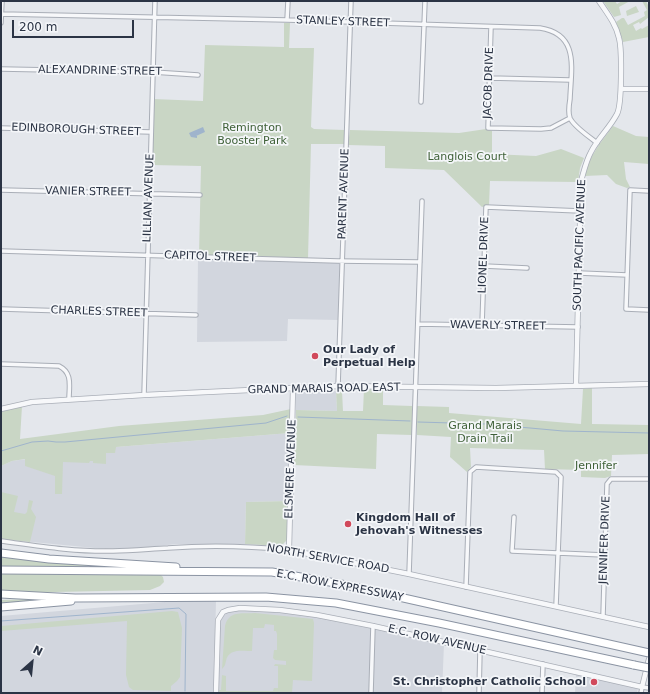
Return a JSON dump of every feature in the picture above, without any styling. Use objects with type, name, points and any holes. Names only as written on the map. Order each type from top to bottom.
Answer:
[{"type":"highway","points":[[1,553],[49,559],[272,572]]},
{"type":"highway","name":"E.C. ROW EXPRESSWAY","points":[[1,570],[272,572],[341,584],[649,653]]},
{"type":"highway","name":"E.C. ROW EXPRESSWAY","points":[[1,594],[75,598],[266,597],[336,604],[438,623],[649,668]]},
{"type":"highway","points":[[1,607],[127,597]]},
{"type":"street","points":[[1,23],[2,1]]},
{"type":"street","name":"LILLIAN AVENUE","points":[[144,395],[154,1]]},
{"type":"street","points":[[287,20],[288,1]]},
{"type":"street","name":"PARENT AVENUE","points":[[338,386],[351,1]]},
{"type":"street","points":[[422,102],[425,1]]},
{"type":"street","name":"SOUTH PACIFIC AVENUE","points":[[576,386],[581,181],[586,162],[592,150],[609,128],[618,112],[621,89],[620,39],[613,21],[599,1]]},
{"type":"street","name":"STANLEY STREET","points":[[1,14],[287,20],[551,29],[561,36],[568,45],[571,59],[570,118]]},
{"type":"street","name":"JACOB DRIVE","points":[[491,27],[488,128],[551,128],[570,118]]},
{"type":"street","name":"ALEXANDRINE STREET","points":[[1,69],[152,72],[198,75]]},
{"type":"street","points":[[490,78],[570,80]]},
{"type":"street","points":[[621,89],[649,89]]},
{"type":"street","points":[[570,118],[579,128],[598,142]]},
{"type":"street","name":"EDINBOROUGH STREET","points":[[1,128],[151,132]]},
{"type":"street","name":"VANIER STREET","points":[[1,190],[200,195]]},
{"type":"street","points":[[649,191],[630,190],[626,309],[649,310]]},
{"type":"street","points":[[409,574],[422,201]]},
{"type":"street","name":"LIONEL DRIVE","points":[[482,325],[486,207],[580,211]]},
{"type":"street","name":"CAPITOL STREET","points":[[1,251],[420,262]]},
{"type":"street","points":[[484,266],[528,268]]},
{"type":"street","points":[[579,273],[627,275]]},
{"type":"street","name":"CHARLES STREET","points":[[1,309],[196,315]]},
{"type":"street","name":"WAVERLY STREET","points":[[418,324],[578,327]]},
{"type":"street","points":[[1,364],[59,366],[63,368],[66,370],[70,379],[69,400]]},
{"type":"street","name":"GRAND MARAIS ROAD EAST","points":[[1,409],[32,402],[338,386],[496,388],[649,384]]},
{"type":"street","name":"ELSMERE AVENUE","points":[[289,550],[293,388]]},
{"type":"street","points":[[466,587],[470,472],[476,467],[556,472],[562,477],[556,606]]},
{"type":"street","name":"JENNIFER DRIVE","points":[[603,616],[607,484],[611,479],[649,479]]},
{"type":"street","points":[[514,517],[512,551],[604,555]]},
{"type":"street","name":"NORTH SERVICE ROAD","points":[[1,541],[68,550],[112,552],[167,548],[233,546],[289,550],[409,574],[649,627]]},
{"type":"street","name":"E.C. ROW AVENUE","points":[[216,693],[218,624],[220,615],[228,610],[240,608],[280,610],[317,615],[373,626],[649,688]]},
{"type":"street","points":[[371,693],[373,626]]},
{"type":"street","points":[[478,693],[480,650]]},
{"type":"street","points":[[641,693],[649,659]]},
{"type":"street","points":[[542,693],[543,664]]},
{"type":"shaded area","points":[[198,259],[341,263],[339,320],[288,319],[287,341],[197,342]]},
{"type":"shaded area","points":[[298,391],[336,391],[337,411],[296,410],[296,394]]},
{"type":"shaded area","points":[[290,433],[289,501],[246,502],[245,544],[176,544],[139,548],[105,549],[1,539],[1,466],[12,461],[116,447]]},
{"type":"shaded area","points":[[188,600],[216,600],[214,693],[1,693],[1,616]]},
{"type":"shaded area","points":[[242,610],[305,614],[444,644],[442,693],[218,693],[220,621],[224,615],[231,611]]},
{"type":"shaded area","name":"St. Christopher Catholic School","points":[[574,673],[638,688],[637,693],[575,693],[576,676]]},
{"type":"green space","points":[[603,1],[615,1],[617,4],[622,1],[630,1],[619,7],[621,15],[614,17]]},
{"type":"green space","points":[[642,1],[646,1],[649,7],[649,17],[640,24],[639,22],[633,25],[636,31],[649,25],[649,37],[623,42],[616,22],[624,18],[628,25],[645,16],[644,12],[647,10]]},
{"type":"green space","points":[[636,6],[639,12],[627,16],[626,11]]},
{"type":"green space","name":"Remington Booster Park","points":[[284,23],[290,23],[289,48],[314,48],[311,127],[314,129],[345,130],[344,144],[311,144],[308,258],[199,255],[201,166],[152,165],[153,99],[203,101],[205,45],[284,47]]},
{"type":"green space","points":[[613,126],[636,136],[649,137],[649,164],[624,162],[626,179],[630,187],[627,188],[616,184],[607,175],[585,176],[592,156]]},
{"type":"green space","name":"Langlois Court","points":[[486,129],[492,131],[492,154],[536,156],[561,149],[584,158],[580,168],[578,182],[490,181],[489,205],[482,207],[444,170],[385,168],[385,146],[348,145],[350,130],[459,133]]},
{"type":"green space","name":"Grand Marais Drain Trail","points":[[592,388],[592,424],[649,425],[649,454],[612,455],[611,476],[605,478],[581,477],[581,470],[545,469],[544,450],[470,448],[471,467],[467,472],[450,457],[451,437],[417,435],[417,406],[449,407],[449,413],[581,424],[583,389]]},
{"type":"green space","points":[[364,389],[383,390],[383,405],[412,406],[412,435],[377,434],[376,469],[294,465],[296,410],[337,411],[336,391],[342,391],[343,411],[363,411]]},
{"type":"green space","points":[[22,406],[20,439],[119,426],[263,415],[291,409],[290,433],[116,447],[115,453],[106,453],[106,464],[93,463],[93,461],[90,461],[89,463],[63,462],[62,494],[55,494],[55,476],[25,466],[25,459],[12,461],[1,466],[1,412]]},
{"type":"green space","points":[[1,492],[18,496],[14,512],[25,514],[27,512],[29,500],[33,501],[31,509],[36,517],[30,542],[1,539]]},
{"type":"green space","points":[[289,501],[287,540],[281,546],[245,544],[246,502]]},
{"type":"green space","points":[[1,556],[106,566],[1,566]]},
{"type":"green space","points":[[1,573],[160,574],[163,577],[164,582],[160,586],[150,590],[8,592],[1,591]]},
{"type":"green space","points":[[66,598],[1,605],[1,600]]},
{"type":"green space","points":[[172,611],[178,612],[182,628],[180,677],[171,686],[171,691],[133,690],[129,687],[126,675],[127,621],[1,631],[1,626]]},
{"type":"green space","points":[[241,613],[313,619],[312,681],[293,680],[292,693],[219,693],[219,690],[221,690],[222,675],[226,676],[226,691],[273,691],[274,688],[278,688],[278,666],[274,666],[275,664],[286,665],[286,661],[275,660],[273,658],[274,650],[277,650],[277,634],[276,631],[274,631],[274,625],[265,624],[264,628],[253,628],[252,651],[233,652],[227,657],[225,665],[222,669],[225,626],[227,621],[233,615]]},
{"type":"water","points":[[203,127],[205,132],[196,136],[197,138],[191,137],[189,133]]},
{"type":"waterway","points":[[1,451],[32,442],[65,442],[266,423],[287,416]]},
{"type":"waterway","points":[[298,417],[410,421]]},
{"type":"waterway","points":[[418,422],[486,424],[563,431],[649,433]]},
{"type":"waterway","points":[[1,621],[179,608],[186,614],[185,691]]},
{"type":"place","name":"Our Lady of Perpetual Help","points":[[315,356]]},
{"type":"place","name":"Kingdom Hall of Jehovah's Witnesses","points":[[348,524]]},
{"type":"place","name":"St. Christopher Catholic School","points":[[594,682]]},
{"type":"park label","name":"Jennifer","points":[[596,466]]}]
